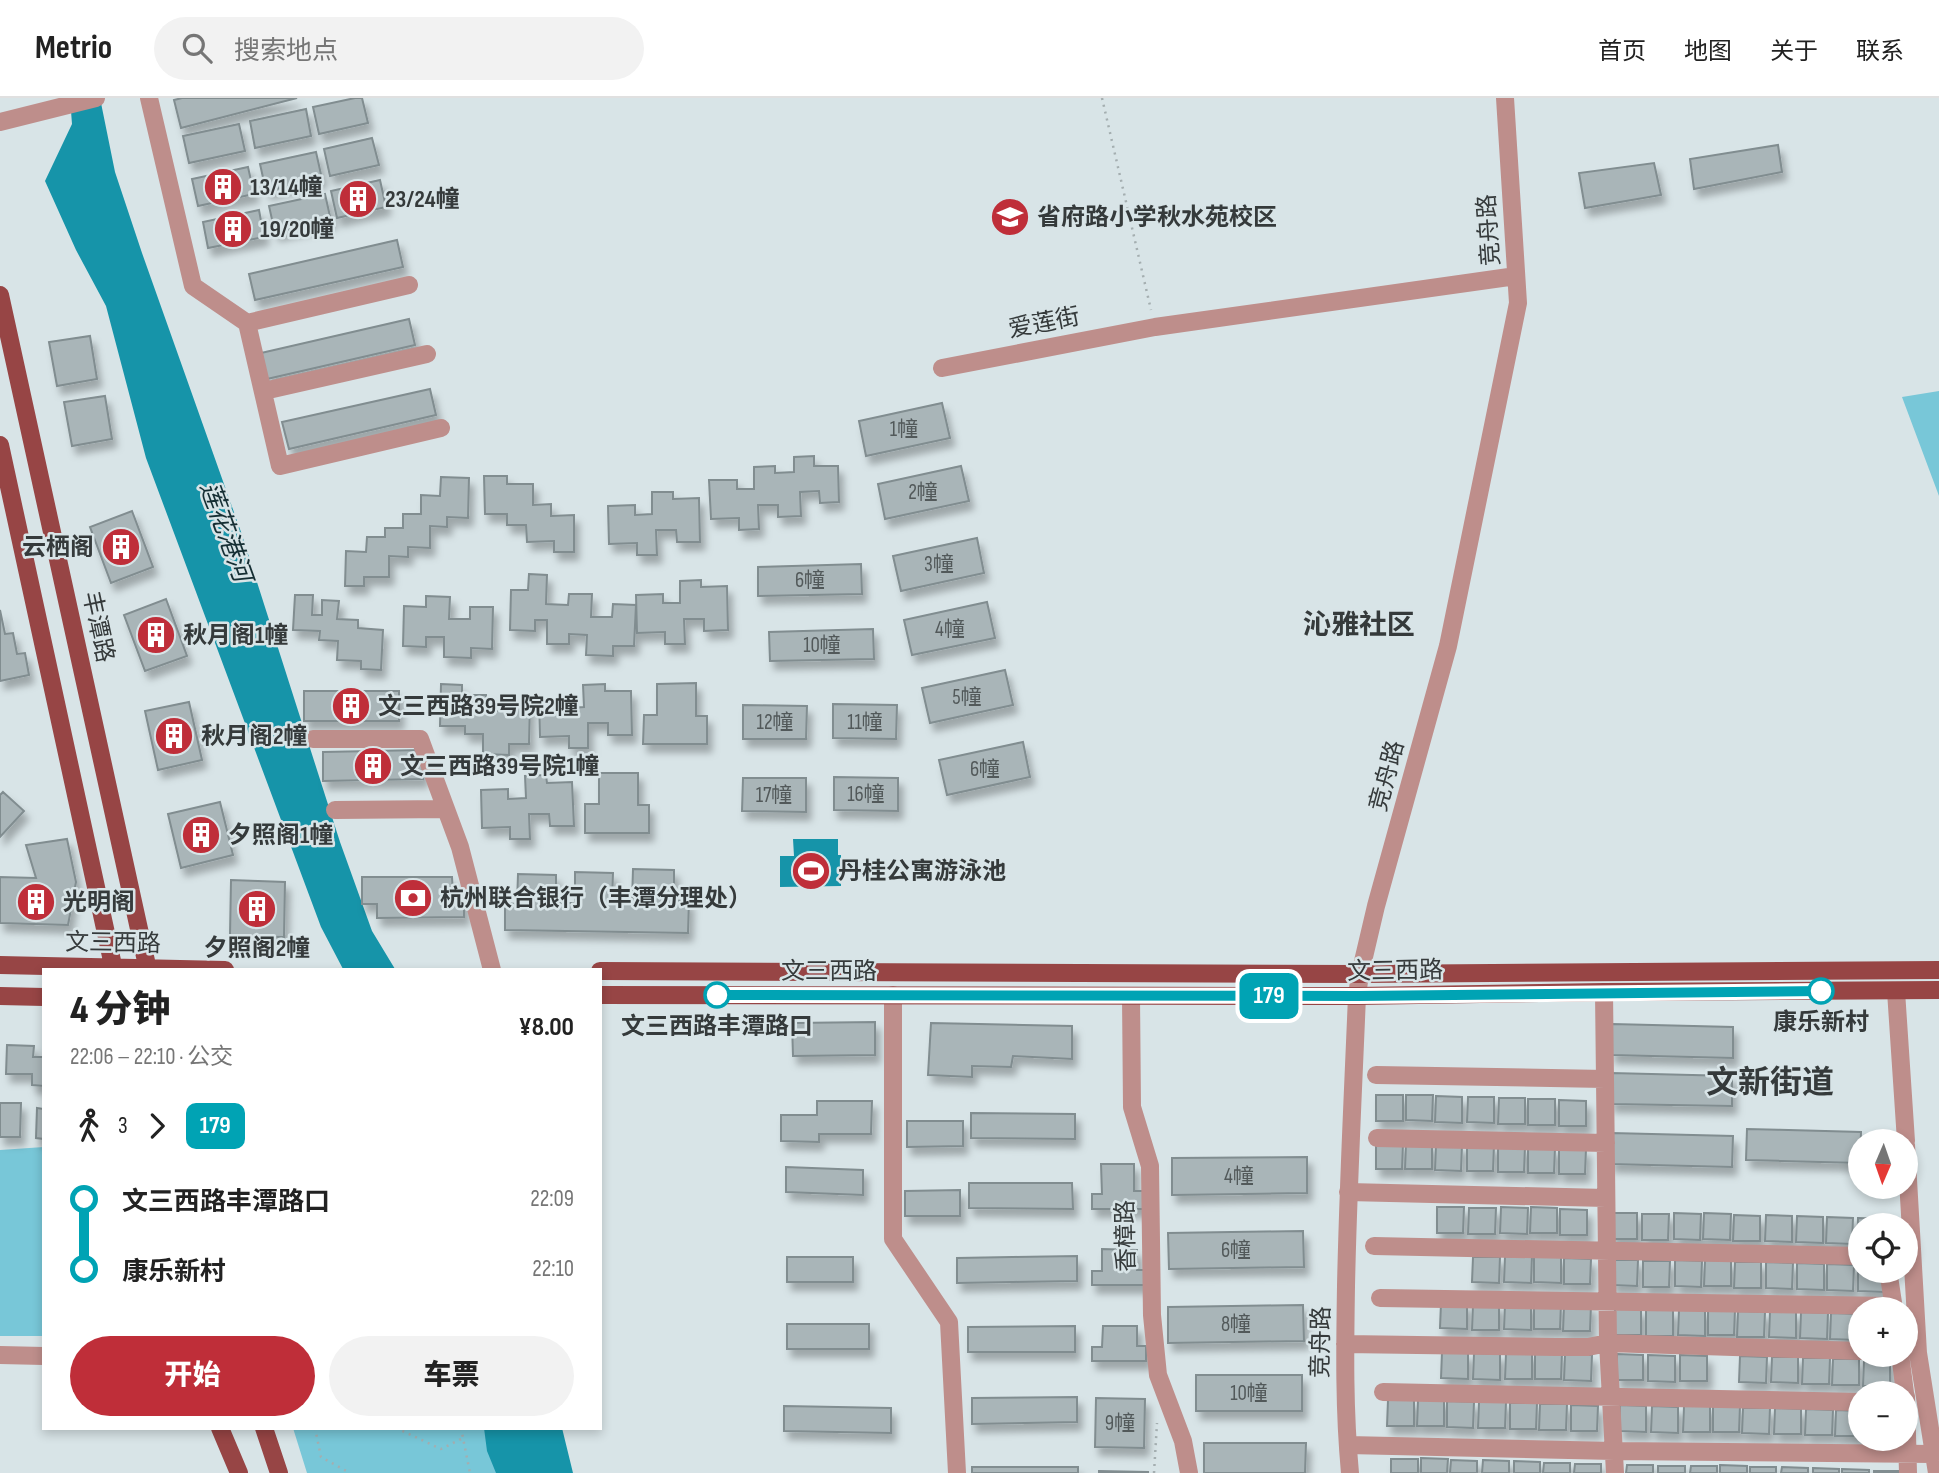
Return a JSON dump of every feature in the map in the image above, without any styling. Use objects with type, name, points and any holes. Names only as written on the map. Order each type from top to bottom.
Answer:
[{"type":"main road","name":"丰潭路","points":[[0,295],[148,968]]},
{"type":"main road","points":[[0,445],[114,968]]},
{"type":"main road","name":"文三西路","points":[[0,965],[86,968]]},
{"type":"main road","name":"文三西路","points":[[602,971],[1360,974],[1939,970]]},
{"type":"main road","name":"文三西路","points":[[602,996],[1357,996],[1939,990]]},
{"type":"main road","points":[[0,996],[42,997]]},
{"type":"main road","points":[[221,1430],[239,1473]]},
{"type":"main road","points":[[265,1430],[279,1473]]},
{"type":"street","points":[[0,122],[96,98]]},
{"type":"street","points":[[149,98],[193,286],[247,323],[280,466],[442,428]]},
{"type":"street","name":"竞舟路","points":[[1350,1473],[1345,1411],[1345,1345],[1348,1192],[1357,996],[1376,906],[1448,646],[1518,303],[1504,98]]},
{"type":"street","name":"爱莲街","points":[[942,368],[1155,327],[1516,276]]},
{"type":"street","points":[[247,323],[409,285]]},
{"type":"street","points":[[264,391],[427,354]]},
{"type":"street","points":[[313,739],[420,739],[460,847],[491,968]]},
{"type":"street","points":[[335,810],[446,809]]},
{"type":"street","points":[[1896,990],[1905,1129]]},
{"type":"street","points":[[1604,992],[1607,1301],[1615,1473]]},
{"type":"street","points":[[893,995],[893,1239],[949,1322],[957,1473]]},
{"type":"street","name":"香樟路","points":[[1131,996],[1132,1107],[1150,1166],[1152,1302],[1158,1375],[1183,1441],[1189,1473]]},
{"type":"street","points":[[1376,1075],[1605,1079]]},
{"type":"street","points":[[1377,1138],[1606,1143]]},
{"type":"street","points":[[1348,1192],[1606,1198]]},
{"type":"street","points":[[1908,1199],[1910,1297]]},
{"type":"street","points":[[1374,1246],[1848,1256]]},
{"type":"street","points":[[1380,1298],[1848,1307]]},
{"type":"street","points":[[1345,1345],[1588,1347],[1608,1343],[1848,1351]]},
{"type":"street","points":[[0,1355],[42,1356]]},
{"type":"street","points":[[1916,1367],[1934,1432],[1933,1454],[1937,1473]]},
{"type":"street","points":[[1383,1392],[1848,1402]]},
{"type":"street","points":[[1348,1445],[1933,1454]]},
{"type":"street","points":[[1906,1454],[1908,1473]]},
{"type":"path","points":[[1102,98],[1155,327]]},
{"type":"path","points":[[315,1430],[321,1457],[350,1473]]},
{"type":"path","points":[[400,1430],[441,1449],[463,1438]]},
{"type":"path","points":[[461,1430],[470,1473]]},
{"type":"shaded area","points":[[1939,391],[1939,496],[1902,397]]},
{"type":"shaded area","points":[[42,1147],[42,1336],[0,1336],[0,1150]]},
{"type":"shaded area","points":[[294,1430],[505,1430],[515,1473],[307,1473]]},
{"type":"water","name":"莲花港河","points":[[70,98],[100,98],[115,172],[241,532],[340,842],[372,931],[394,968],[342,968],[321,927],[146,458],[106,306],[76,250],[45,181],[72,124]]},
{"type":"water","name":"丹桂公寓游泳池","points":[[793,839],[838,839],[841,886],[780,887],[780,856],[794,856]]},
{"type":"water","points":[[484,1430],[562,1430],[573,1473],[496,1473],[487,1451]]},
{"type":"building","points":[[297,98],[181,128],[174,100]]},
{"type":"building","points":[[362,98],[368,123],[319,134],[313,107]]},
{"type":"building","points":[[306,109],[311,136],[255,148],[250,121]]},
{"type":"building","points":[[239,124],[245,151],[189,163],[183,136]]},
{"type":"building","points":[[372,138],[379,165],[330,176],[324,149]]},
{"type":"building","points":[[1778,145],[1782,172],[1694,189],[1690,159]]},
{"type":"building","points":[[316,152],[322,179],[266,191],[260,164]]},
{"type":"building","points":[[1654,163],[1661,195],[1585,208],[1579,173]]},
{"type":"building","name":"13/14幢","points":[[248,167],[254,194],[198,206],[192,179]]},
{"type":"building","name":"23/24幢","points":[[380,180],[386,207],[337,218],[331,191]]},
{"type":"building","points":[[325,194],[331,221],[275,233],[269,206]]},
{"type":"building","name":"19/20幢","points":[[259,210],[264,237],[208,248],[203,222]]},
{"type":"building","points":[[397,240],[403,267],[255,300],[249,274]]},
{"type":"building","points":[[409,319],[415,345],[267,379],[261,353]]},
{"type":"building","points":[[90,336],[97,379],[57,386],[49,342]]},
{"type":"building","points":[[430,389],[436,415],[289,449],[282,422]]},
{"type":"building","points":[[105,396],[112,439],[72,446],[64,402]]},
{"type":"building","points":[[942,403],[950,438],[866,456],[859,421]]},
{"type":"building","points":[[814,456],[814,466],[838,466],[839,502],[820,503],[819,491],[800,492],[801,516],[778,517],[778,505],[758,505],[759,529],[739,530],[739,518],[711,519],[709,480],[737,480],[737,489],[754,489],[754,467],[775,466],[775,473],[794,472],[794,457]]},
{"type":"building","points":[[961,466],[969,501],[885,519],[878,484]]},
{"type":"building","points":[[484,476],[507,476],[507,484],[533,484],[533,505],[551,504],[551,516],[574,515],[574,552],[554,552],[554,541],[527,542],[526,525],[507,525],[507,514],[485,514]]},
{"type":"building","points":[[441,477],[469,478],[468,518],[447,517],[447,527],[430,526],[430,548],[408,547],[408,557],[389,556],[389,577],[364,577],[364,586],[345,586],[346,551],[366,552],[367,537],[385,537],[385,528],[403,528],[403,514],[421,514],[421,495],[440,496]]},
{"type":"building","points":[[652,492],[673,492],[673,499],[699,498],[700,542],[677,542],[676,530],[656,530],[657,555],[637,555],[637,543],[609,544],[608,506],[635,505],[635,515],[652,514]]},
{"type":"building","name":"云栖阁","points":[[132,511],[153,567],[111,583],[90,527]]},
{"type":"building","points":[[977,538],[984,573],[901,591],[893,556]]},
{"type":"building","points":[[861,564],[862,594],[758,596],[758,567]]},
{"type":"building","points":[[529,574],[547,575],[546,604],[568,605],[569,594],[592,594],[591,617],[612,617],[613,604],[636,605],[634,646],[613,646],[613,656],[586,655],[587,635],[569,634],[569,644],[547,644],[547,620],[535,620],[535,631],[510,630],[511,590],[528,590]]},
{"type":"building","points":[[701,580],[701,587],[727,586],[728,630],[704,631],[704,619],[684,619],[685,644],[665,644],[665,632],[637,633],[636,595],[663,594],[663,603],[680,603],[680,581]]},
{"type":"building","points":[[295,595],[313,595],[312,615],[322,615],[322,600],[339,601],[337,619],[358,620],[358,628],[383,630],[381,670],[361,669],[361,661],[337,660],[338,641],[319,640],[320,631],[293,630]]},
{"type":"building","points":[[426,596],[450,597],[449,619],[470,619],[470,607],[493,607],[492,649],[471,648],[471,658],[444,657],[444,637],[426,637],[426,647],[403,646],[404,606],[426,607]]},
{"type":"building","name":"秋月阁1幢","points":[[166,599],[187,656],[145,671],[124,615]]},
{"type":"building","points":[[987,602],[995,638],[912,655],[904,620]]},
{"type":"building","points":[[0,610],[5,634],[13,633],[17,654],[25,653],[29,675],[0,681]]},
{"type":"building","points":[[873,629],[874,659],[770,661],[769,632]]},
{"type":"building","points":[[1005,670],[1013,705],[930,723],[922,688]]},
{"type":"building","points":[[696,683],[696,716],[707,716],[707,744],[643,744],[644,715],[657,715],[657,684]]},
{"type":"building","points":[[441,684],[462,685],[462,695],[486,695],[485,711],[511,711],[511,704],[530,704],[529,744],[509,744],[509,755],[483,754],[483,734],[465,734],[465,726],[440,726]]},
{"type":"building","points":[[605,684],[605,691],[631,691],[632,735],[608,735],[608,723],[588,723],[588,748],[569,748],[569,736],[540,737],[539,699],[567,698],[567,708],[584,707],[583,685]]},
{"type":"building","name":"文三西路39号院2幢","points":[[304,691],[399,691],[399,721],[304,721]]},
{"type":"building","name":"秋月阁2幢","points":[[189,702],[202,760],[158,770],[145,711]]},
{"type":"building","points":[[833,704],[897,705],[896,739],[833,738]]},
{"type":"building","points":[[743,705],[807,706],[806,739],[743,739]]},
{"type":"building","points":[[1023,742],[1030,777],[947,795],[939,760]]},
{"type":"building","name":"文三西路39号院1幢","points":[[422,750],[423,779],[323,781],[323,752]]},
{"type":"building","points":[[599,773],[638,773],[638,805],[649,805],[649,833],[585,833],[585,804],[599,804]]},
{"type":"building","points":[[546,775],[547,783],[572,782],[574,826],[550,826],[549,814],[529,814],[530,839],[510,839],[510,827],[482,828],[481,790],[508,789],[508,799],[526,798],[525,776]]},
{"type":"building","points":[[834,777],[898,778],[898,811],[834,810]]},
{"type":"building","points":[[743,778],[806,778],[806,812],[742,811]]},
{"type":"building","points":[[3,792],[24,811],[0,837],[0,795]]},
{"type":"building","name":"夕照阁1幢","points":[[220,802],[233,855],[181,868],[168,814]]},
{"type":"building","name":"光明阁","points":[[67,839],[76,882],[68,925],[0,923],[0,877],[36,878],[26,845]]},
{"type":"building","points":[[633,869],[674,870],[674,901],[689,901],[688,933],[505,930],[505,903],[517,904],[518,874],[556,875],[556,903],[575,903],[575,872],[613,873],[612,901],[632,901]]},
{"type":"building","name":"杭州联合银行（丰潭分理处）","points":[[362,877],[452,877],[453,893],[464,893],[464,917],[377,918],[377,904],[362,904]]},
{"type":"building","name":"夕照阁2幢","points":[[231,880],[285,882],[284,937],[230,936]]},
{"type":"building","points":[[875,1022],[875,1055],[793,1056],[792,1023]]},
{"type":"building","points":[[931,1023],[1072,1026],[1072,1059],[1013,1056],[1011,1067],[972,1066],[972,1077],[928,1075]]},
{"type":"building","points":[[1612,1024],[1733,1027],[1733,1058],[1611,1055]]},
{"type":"building","points":[[7,1045],[34,1046],[33,1057],[42,1057],[42,1086],[32,1085],[32,1074],[6,1074]]},
{"type":"building","points":[[1611,1073],[1732,1076],[1732,1106],[1610,1104]]},
{"type":"building","points":[[1376,1095],[1403,1095],[1403,1121],[1376,1121]]},
{"type":"building","points":[[1406,1095],[1433,1095],[1432,1121],[1406,1120]]},
{"type":"building","points":[[1436,1096],[1462,1097],[1462,1123],[1435,1122]]},
{"type":"building","points":[[1468,1097],[1494,1097],[1494,1123],[1467,1122]]},
{"type":"building","points":[[1499,1098],[1525,1098],[1525,1124],[1498,1124]]},
{"type":"building","points":[[1528,1099],[1555,1099],[1555,1125],[1528,1125]]},
{"type":"building","points":[[1559,1100],[1586,1101],[1586,1126],[1559,1126]]},
{"type":"building","points":[[817,1101],[872,1101],[871,1134],[819,1134],[819,1142],[781,1141],[781,1115],[817,1115]]},
{"type":"building","points":[[0,1103],[21,1103],[20,1137],[0,1137]]},
{"type":"building","points":[[37,1108],[42,1109],[42,1139],[36,1138]]},
{"type":"building","points":[[971,1113],[1075,1114],[1075,1139],[971,1138]]},
{"type":"building","points":[[907,1121],[963,1121],[963,1146],[907,1147]]},
{"type":"building","points":[[1747,1129],[1848,1132],[1848,1163],[1746,1160]]},
{"type":"building","points":[[1611,1133],[1733,1136],[1732,1167],[1610,1164]]},
{"type":"building","points":[[1376,1143],[1403,1144],[1402,1169],[1376,1169]]},
{"type":"building","points":[[1406,1143],[1432,1143],[1432,1169],[1405,1169]]},
{"type":"building","points":[[1436,1145],[1462,1145],[1461,1171],[1435,1170]]},
{"type":"building","points":[[1467,1145],[1494,1145],[1493,1171],[1467,1171]]},
{"type":"building","points":[[1498,1146],[1525,1147],[1524,1172],[1498,1172]]},
{"type":"building","points":[[1528,1147],[1555,1148],[1554,1173],[1528,1173]]},
{"type":"building","points":[[1559,1148],[1586,1149],[1585,1174],[1559,1174]]},
{"type":"building","points":[[1307,1157],[1307,1193],[1172,1195],[1172,1158]]},
{"type":"building","points":[[1101,1164],[1134,1164],[1134,1191],[1143,1191],[1144,1209],[1092,1209],[1092,1194],[1102,1194]]},
{"type":"building","points":[[786,1167],[863,1170],[863,1195],[786,1192]]},
{"type":"building","points":[[969,1183],[1072,1183],[1073,1209],[969,1208]]},
{"type":"building","points":[[960,1190],[960,1216],[905,1216],[905,1191]]},
{"type":"building","points":[[1437,1207],[1464,1207],[1463,1233],[1437,1233]]},
{"type":"building","points":[[1501,1207],[1528,1208],[1527,1234],[1500,1233]]},
{"type":"building","points":[[1531,1207],[1557,1208],[1557,1233],[1530,1233]]},
{"type":"building","points":[[1469,1208],[1496,1208],[1495,1234],[1468,1234]]},
{"type":"building","points":[[1560,1209],[1587,1210],[1587,1235],[1560,1235]]},
{"type":"building","points":[[1610,1213],[1637,1213],[1637,1239],[1610,1239]]},
{"type":"building","points":[[1674,1213],[1701,1214],[1700,1240],[1674,1239]]},
{"type":"building","points":[[1704,1213],[1731,1214],[1730,1240],[1703,1239]]},
{"type":"building","points":[[1642,1214],[1669,1214],[1668,1240],[1642,1240]]},
{"type":"building","points":[[1734,1215],[1760,1216],[1760,1241],[1733,1241]]},
{"type":"building","points":[[1766,1215],[1792,1216],[1792,1242],[1765,1241]]},
{"type":"building","points":[[1797,1216],[1823,1217],[1823,1243],[1796,1242]]},
{"type":"building","points":[[1827,1217],[1848,1218],[1848,1244],[1826,1243]]},
{"type":"building","points":[[1303,1231],[1304,1267],[1169,1269],[1168,1233]]},
{"type":"building","points":[[1102,1249],[1137,1250],[1137,1270],[1146,1270],[1146,1285],[1092,1285],[1092,1271],[1102,1271]]},
{"type":"building","points":[[1077,1256],[1077,1281],[957,1283],[957,1258]]},
{"type":"building","points":[[1505,1256],[1532,1257],[1531,1283],[1504,1282]]},
{"type":"building","points":[[1534,1256],[1561,1257],[1561,1283],[1534,1282]]},
{"type":"building","points":[[787,1257],[853,1257],[853,1282],[787,1282]]},
{"type":"building","points":[[1473,1257],[1500,1257],[1499,1283],[1472,1282]]},
{"type":"building","points":[[1564,1258],[1591,1259],[1590,1284],[1564,1284]]},
{"type":"building","points":[[1611,1260],[1638,1260],[1637,1286],[1611,1285]]},
{"type":"building","points":[[1675,1260],[1702,1261],[1701,1287],[1675,1286]]},
{"type":"building","points":[[1705,1260],[1731,1261],[1731,1286],[1704,1286]]},
{"type":"building","points":[[1643,1261],[1670,1261],[1669,1287],[1643,1287]]},
{"type":"building","points":[[1735,1262],[1761,1262],[1761,1288],[1734,1288]]},
{"type":"building","points":[[1766,1262],[1793,1263],[1792,1289],[1766,1288]]},
{"type":"building","points":[[1797,1263],[1824,1264],[1824,1290],[1797,1289]]},
{"type":"building","points":[[1827,1264],[1848,1265],[1848,1283],[1853,1283],[1853,1291],[1827,1290]]},
{"type":"building","points":[[1858,1283],[1884,1283],[1884,1292],[1858,1291]]},
{"type":"building","points":[[1441,1303],[1467,1303],[1467,1329],[1440,1328]]},
{"type":"building","points":[[1505,1303],[1531,1304],[1531,1330],[1504,1329]]},
{"type":"building","points":[[1534,1303],[1561,1304],[1560,1329],[1534,1329]]},
{"type":"building","points":[[1473,1304],[1499,1304],[1499,1330],[1472,1330]]},
{"type":"building","points":[[1303,1305],[1304,1341],[1168,1343],[1168,1307]]},
{"type":"building","points":[[1564,1305],[1591,1305],[1590,1331],[1563,1331]]},
{"type":"building","points":[[1615,1309],[1641,1309],[1641,1335],[1614,1335]]},
{"type":"building","points":[[1679,1309],[1705,1310],[1705,1336],[1678,1335]]},
{"type":"building","points":[[1708,1309],[1735,1310],[1734,1335],[1708,1335]]},
{"type":"building","points":[[1646,1310],[1673,1310],[1673,1336],[1646,1336]]},
{"type":"building","points":[[1738,1311],[1765,1312],[1764,1337],[1737,1337]]},
{"type":"building","points":[[1770,1311],[1796,1312],[1796,1338],[1769,1337]]},
{"type":"building","points":[[1801,1312],[1828,1313],[1827,1339],[1800,1338]]},
{"type":"building","points":[[1831,1313],[1848,1314],[1848,1340],[1830,1339]]},
{"type":"building","points":[[787,1324],[869,1324],[869,1349],[787,1349]]},
{"type":"building","points":[[1075,1326],[1075,1352],[968,1352],[968,1327]]},
{"type":"building","points":[[1103,1326],[1137,1326],[1137,1346],[1146,1346],[1146,1361],[1092,1361],[1092,1347],[1102,1347]]},
{"type":"building","points":[[1442,1352],[1468,1353],[1468,1379],[1441,1378]]},
{"type":"building","points":[[1474,1353],[1500,1354],[1500,1380],[1473,1379]]},
{"type":"building","points":[[1506,1353],[1532,1353],[1532,1379],[1505,1379]]},
{"type":"building","points":[[1535,1353],[1562,1353],[1561,1379],[1535,1379]]},
{"type":"building","points":[[1565,1354],[1592,1355],[1591,1381],[1564,1380]]},
{"type":"building","points":[[1617,1354],[1643,1355],[1643,1380],[1616,1380]]},
{"type":"building","points":[[1648,1355],[1675,1356],[1675,1382],[1648,1381]]},
{"type":"building","points":[[1680,1355],[1707,1356],[1707,1381],[1680,1381]]},
{"type":"building","points":[[1740,1356],[1767,1357],[1766,1383],[1739,1382]]},
{"type":"building","points":[[1772,1357],[1798,1357],[1798,1383],[1771,1382]]},
{"type":"building","points":[[1803,1358],[1830,1358],[1829,1384],[1802,1384]]},
{"type":"building","points":[[1833,1359],[1848,1359],[1848,1367],[1859,1367],[1859,1381],[1848,1381],[1848,1385],[1832,1385]]},
{"type":"building","points":[[1864,1367],[1890,1367],[1890,1381],[1863,1381]]},
{"type":"building","points":[[1196,1375],[1302,1375],[1302,1411],[1196,1411]]},
{"type":"building","points":[[1077,1397],[1077,1422],[972,1424],[972,1398]]},
{"type":"building","points":[[1096,1398],[1145,1399],[1144,1448],[1095,1447]]},
{"type":"building","points":[[1388,1400],[1414,1400],[1414,1426],[1387,1426]]},
{"type":"building","points":[[1418,1400],[1444,1400],[1444,1426],[1417,1426]]},
{"type":"building","points":[[1447,1401],[1474,1402],[1473,1428],[1447,1427]]},
{"type":"building","points":[[1479,1402],[1506,1402],[1505,1428],[1478,1428]]},
{"type":"building","points":[[1510,1403],[1537,1403],[1536,1429],[1510,1429]]},
{"type":"building","points":[[1540,1404],[1567,1404],[1566,1430],[1539,1430]]},
{"type":"building","points":[[1571,1405],[1598,1406],[1597,1431],[1571,1431]]},
{"type":"building","points":[[1620,1405],[1646,1406],[1646,1432],[1619,1431]]},
{"type":"building","points":[[784,1406],[891,1408],[891,1433],[784,1431]]},
{"type":"building","points":[[1652,1406],[1678,1407],[1678,1433],[1651,1432]]},
{"type":"building","points":[[1684,1406],[1710,1406],[1710,1432],[1683,1432]]},
{"type":"building","points":[[1713,1406],[1740,1406],[1739,1432],[1713,1432]]},
{"type":"building","points":[[1743,1408],[1770,1408],[1769,1434],[1742,1433]]},
{"type":"building","points":[[1775,1408],[1801,1409],[1801,1434],[1774,1434]]},
{"type":"building","points":[[1806,1409],[1833,1410],[1832,1435],[1805,1435]]},
{"type":"building","points":[[1836,1410],[1848,1410],[1848,1436],[1835,1436]]},
{"type":"building","points":[[1204,1443],[1306,1443],[1305,1473],[1204,1473]]},
{"type":"building","points":[[1421,1458],[1448,1459],[1447,1473],[1421,1473]]},
{"type":"building","points":[[1391,1459],[1418,1459],[1418,1473],[1391,1473]]},
{"type":"building","points":[[1451,1460],[1477,1461],[1477,1473],[1450,1473]]},
{"type":"building","points":[[1483,1460],[1509,1461],[1509,1473],[1482,1473]]},
{"type":"building","points":[[1514,1461],[1540,1462],[1540,1473],[1514,1473]]},
{"type":"building","points":[[1544,1463],[1570,1463],[1570,1473],[1543,1473]]},
{"type":"building","points":[[1575,1464],[1601,1464],[1601,1473],[1574,1473]]},
{"type":"building","points":[[1627,1465],[1653,1465],[1653,1473],[1626,1473]]},
{"type":"building","points":[[1720,1465],[1747,1466],[1747,1473],[1720,1473]]},
{"type":"building","points":[[1658,1466],[1685,1466],[1685,1473],[1658,1473]]},
{"type":"building","points":[[1691,1466],[1717,1466],[1717,1473],[1690,1473]]},
{"type":"building","points":[[972,1467],[1078,1467],[1078,1473],[972,1473]]},
{"type":"building","points":[[1750,1467],[1776,1467],[1776,1473],[1750,1473]]},
{"type":"building","points":[[1782,1467],[1808,1468],[1808,1473],[1781,1473]]},
{"type":"building","points":[[1813,1468],[1839,1469],[1839,1473],[1813,1473]]},
{"type":"building","points":[[1842,1469],[1869,1470],[1869,1473],[1842,1473]]},
{"type":"building","points":[[1900,1471],[1900,1473],[1874,1473]]},
{"type":"building","points":[[1148,1472],[1148,1473],[1099,1473]]},
{"type":"bus line","name":"179","points":[[717,995],[1357,996],[1821,991]]},
{"type":"place","name":"13/14幢","points":[[223,187]]},
{"type":"place","name":"23/24幢","points":[[358,199]]},
{"type":"place","name":"省府路小学秋水苑校区","points":[[1010,217]]},
{"type":"place","name":"19/20幢","points":[[233,229]]},
{"type":"place","name":"云栖阁","points":[[121,547]]},
{"type":"place","name":"秋月阁1幢","points":[[156,635]]},
{"type":"place","name":"文三西路39号院2幢","points":[[351,706]]},
{"type":"place","name":"秋月阁2幢","points":[[174,736]]},
{"type":"place","name":"文三西路39号院1幢","points":[[373,766]]},
{"type":"place","name":"夕照阁1幢","points":[[201,835]]},
{"type":"place","name":"丹桂公寓游泳池","points":[[811,871]]},
{"type":"place","name":"杭州联合银行（丰潭分理处）","points":[[413,898]]},
{"type":"place","name":"光明阁","points":[[36,902]]},
{"type":"place","name":"夕照阁2幢","points":[[257,909]]},
{"type":"place","name":"康乐新村","points":[[1821,991]]},
{"type":"place","name":"文三西路丰潭路口","points":[[717,995]]},
{"type":"district","name":"沁雅社区","points":[[1359,625]]},
{"type":"district","name":"文新街道","points":[[1770,1083]]}]
